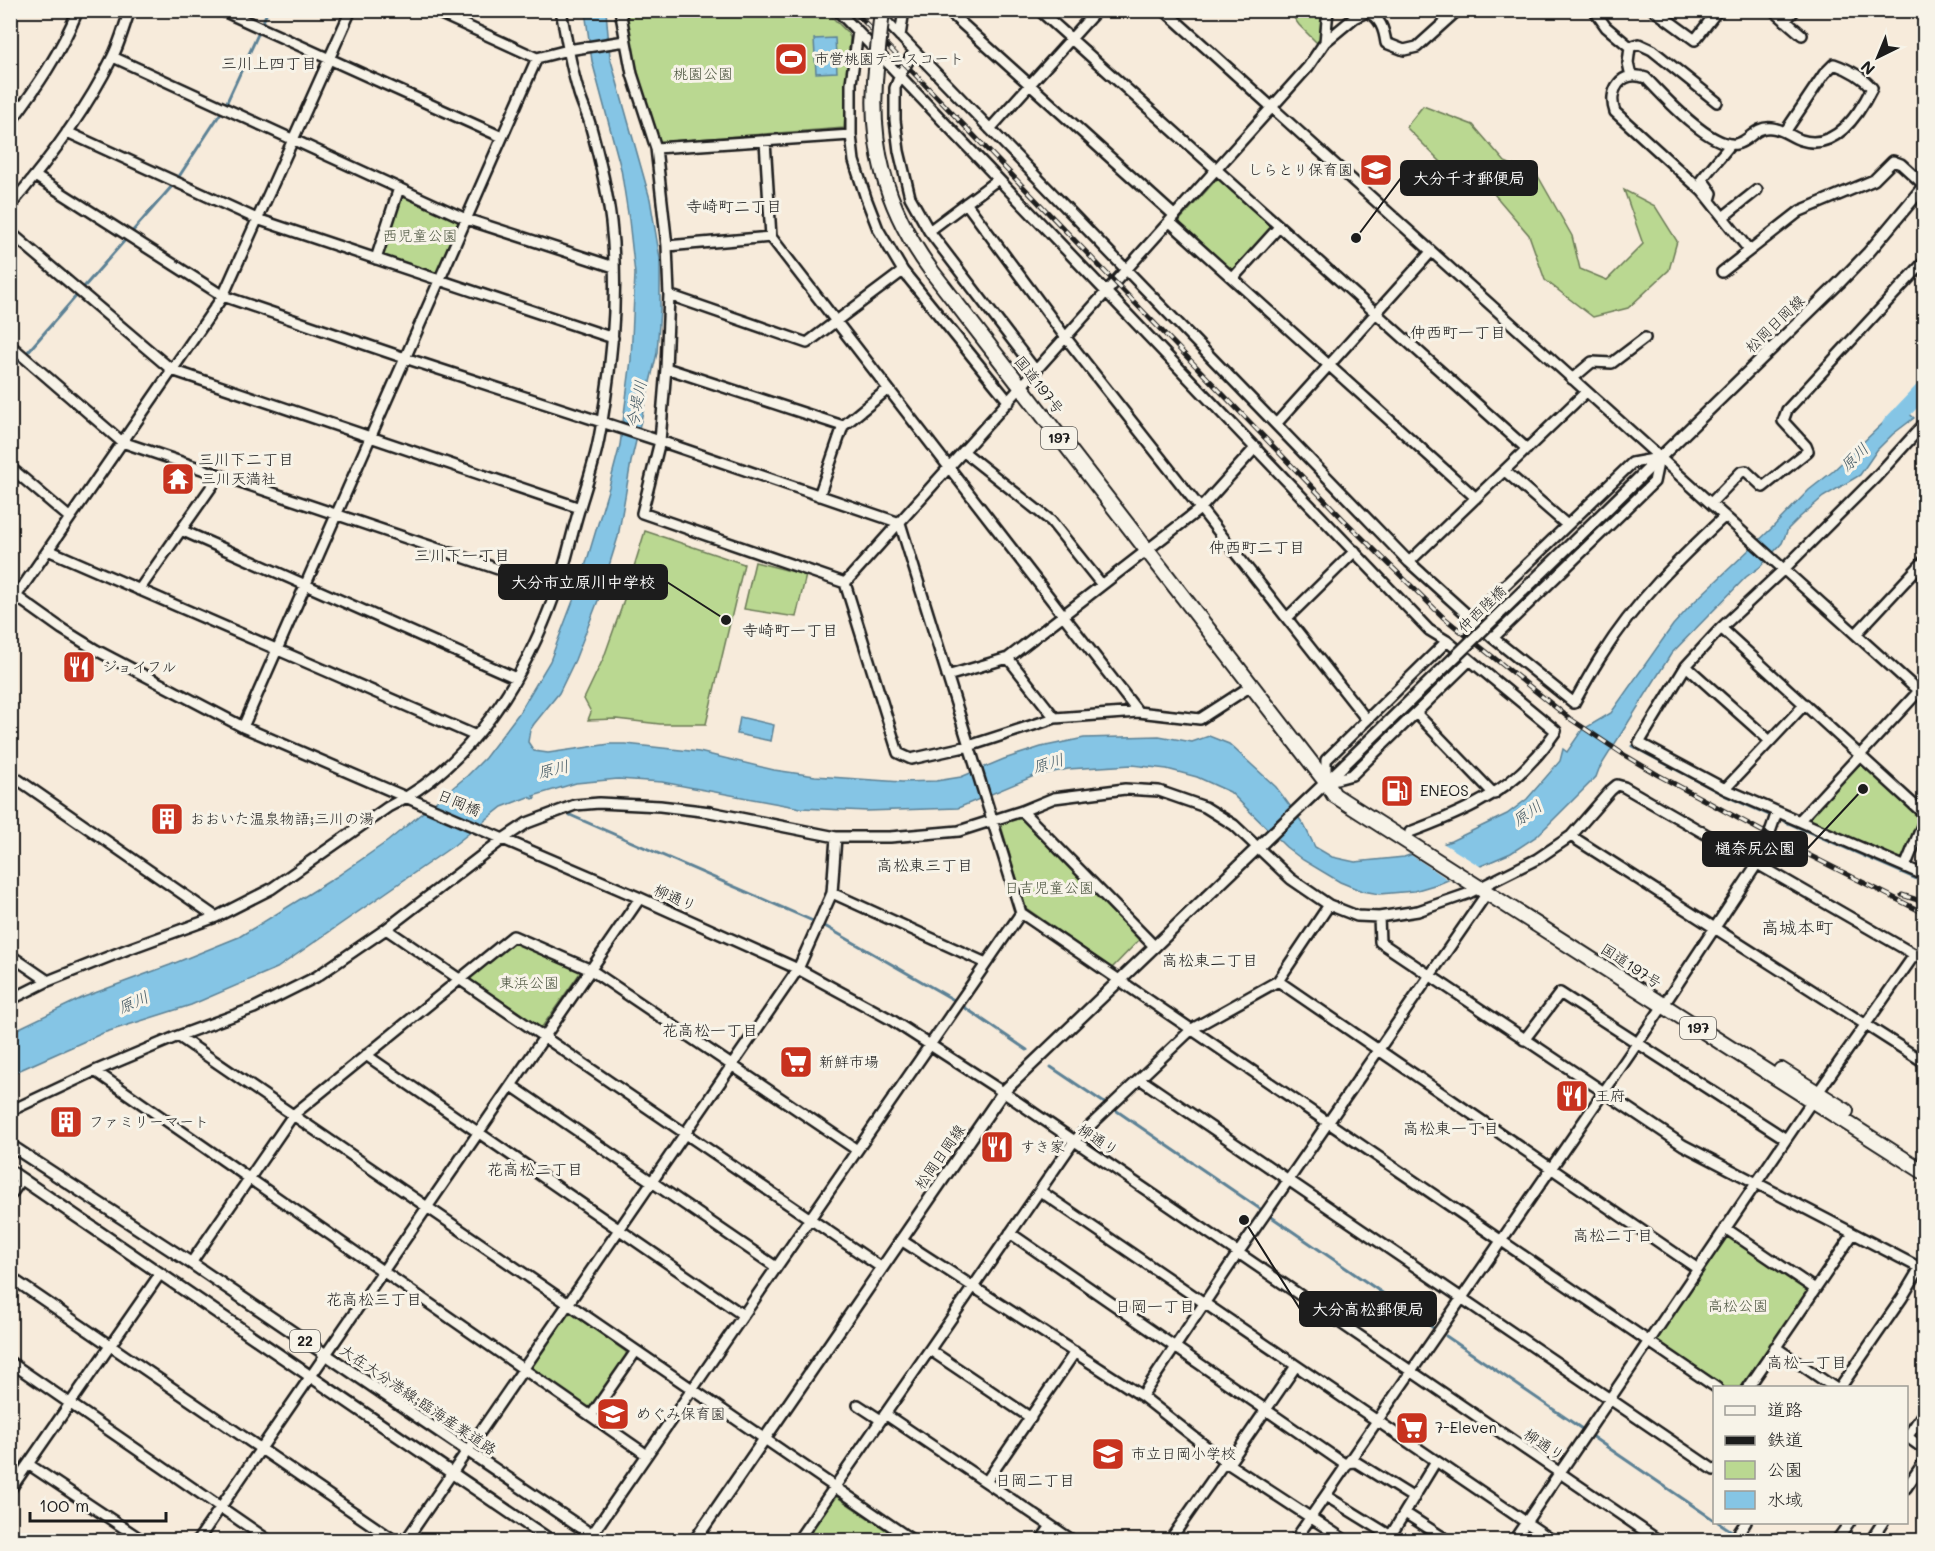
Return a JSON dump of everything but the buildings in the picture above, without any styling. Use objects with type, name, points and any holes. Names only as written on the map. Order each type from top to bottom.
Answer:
[{"type":"highway","name":"国道197号","points":[[882,10],[873,108],[877,150],[886,186],[898,217],[922,259],[1334,795],[1416,840],[1481,885],[1815,1097],[1924,1161]]},
{"type":"highway","name":"国道197号","points":[[1815,1097],[1924,1172]]},
{"type":"main road","name":"松岡日岡線","points":[[1640,477],[1839,283],[1924,185]]},
{"type":"main road","name":"仲西陸橋","points":[[1326,782],[1640,477]]},
{"type":"main road","name":"松岡日岡線","points":[[695,1540],[1003,1092],[1326,782]]},
{"type":"main road","name":"大在大分港線;臨海産業道路","points":[[10,1145],[191,1263],[595,1538]]},
{"type":"main road","name":"22","points":[[10,1171],[550,1540]]},
{"type":"street","points":[[10,123],[47,74],[70,31],[78,10]]},
{"type":"street","points":[[10,206],[67,132],[113,57],[130,10]]},
{"type":"street","points":[[221,10],[502,137]]},
{"type":"street","points":[[12,598],[48,550],[223,296],[351,10]]},
{"type":"street","points":[[432,10],[537,58],[568,50],[620,42]]},
{"type":"street","points":[[10,999],[128,949],[216,918],[271,889],[388,807],[408,798],[443,771],[476,736],[516,678],[541,631],[557,589],[596,455],[612,359],[614,267],[611,221],[602,168],[590,123],[578,92],[561,10]]},
{"type":"street","points":[[620,10],[620,42],[656,148],[667,246],[669,295],[660,441],[642,513],[845,583]]},
{"type":"street","points":[[837,10],[1429,630],[1447,641],[1556,731],[1533,762],[1494,794],[1416,840]]},
{"type":"street","points":[[875,10],[1409,562],[1493,638],[1574,703],[1602,654],[1645,597],[1679,559],[1725,516]]},
{"type":"street","points":[[900,36],[904,10]]},
{"type":"street","points":[[947,10],[1030,85],[1233,278],[1476,498]]},
{"type":"street","points":[[1039,10],[1527,449]]},
{"type":"street","points":[[990,129],[1097,10]]},
{"type":"street","points":[[1164,10],[1922,694],[1860,755],[1799,821]]},
{"type":"street","points":[[1325,42],[1328,10]]},
{"type":"street","points":[[845,583],[1272,108],[1316,57],[1325,42],[1354,18],[1366,12],[1375,15],[1384,30],[1386,43],[1404,51],[1417,47],[1458,10]]},
{"type":"street","points":[[1594,10],[1606,27],[1630,47]]},
{"type":"street","points":[[1654,10],[1695,40],[1718,10]]},
{"type":"street","points":[[1773,10],[1802,35]]},
{"type":"street","points":[[1785,21],[1795,10]]},
{"type":"street","points":[[858,31],[851,83],[851,135],[854,161],[878,229],[903,270],[1009,402]]},
{"type":"street","points":[[1630,47],[1638,44],[1652,51],[1717,102]]},
{"type":"street","points":[[1630,47],[1628,63],[1631,76]]},
{"type":"street","points":[[914,51],[895,88],[898,151],[910,197],[929,231],[1036,371]]},
{"type":"street","points":[[113,57],[466,219],[614,267]]},
{"type":"street","points":[[243,727],[537,58]]},
{"type":"street","points":[[1749,250],[1702,191],[1615,112],[1612,100],[1615,88],[1631,76],[1646,78],[1687,118],[1713,139],[1725,144],[1737,144],[1760,128],[1774,128],[1801,140],[1820,142],[1844,129],[1872,88],[1865,80],[1834,64],[1824,74],[1785,132]]},
{"type":"street","points":[[67,132],[257,219],[613,338]]},
{"type":"street","points":[[656,148],[851,135]]},
{"type":"street","points":[[765,141],[771,237],[1138,712]]},
{"type":"street","points":[[1710,200],[1712,193],[1702,178],[1731,144]]},
{"type":"street","points":[[1722,272],[1800,211],[1874,180],[1893,161],[1901,164],[1924,185]]},
{"type":"street","points":[[35,176],[223,296],[660,441],[900,524]]},
{"type":"street","points":[[929,231],[997,180]]},
{"type":"street","points":[[376,259],[399,188]]},
{"type":"street","points":[[1723,217],[1757,190]]},
{"type":"street","points":[[966,203],[1065,338],[1366,720]]},
{"type":"street","points":[[1233,278],[1279,227]]},
{"type":"street","points":[[10,232],[172,370],[580,508]]},
{"type":"street","points":[[667,246],[771,237]]},
{"type":"street","points":[[1276,424],[1431,252]]},
{"type":"street","points":[[1711,503],[1741,472],[1746,471],[1763,487],[1808,451],[1783,421],[1787,410],[1924,262]]},
{"type":"street","points":[[669,295],[807,343],[903,270]]},
{"type":"street","points":[[1572,379],[1592,362],[1612,363],[1645,338]]},
{"type":"street","points":[[10,345],[122,442],[557,589]]},
{"type":"street","points":[[666,368],[843,426]]},
{"type":"street","points":[[819,496],[843,426],[888,389]]},
{"type":"street","points":[[1409,562],[1586,392]]},
{"type":"street","points":[[1924,424],[1876,477],[1781,566],[1686,666],[1639,743],[1725,789],[1924,875]]},
{"type":"street","points":[[947,676],[1008,658],[1200,509],[1256,447]]},
{"type":"street","points":[[964,452],[1051,521],[1102,585]]},
{"type":"street","points":[[1471,618],[1632,463],[1659,458]]},
{"type":"street","points":[[1493,638],[1654,482],[1659,458]]},
{"type":"street","points":[[10,467],[70,518]]},
{"type":"street","points":[[1504,471],[1567,525]]},
{"type":"street","points":[[139,590],[219,476]]},
{"type":"street","points":[[900,524],[1021,913],[1714,1386]]},
{"type":"street","points":[[181,530],[516,678]]},
{"type":"street","points":[[48,550],[476,736]]},
{"type":"street","points":[[1287,618],[1355,550]]},
{"type":"street","points":[[1856,634],[1924,561]]},
{"type":"street","points":[[845,583],[898,753],[911,759],[969,746],[1055,718],[1138,712],[1200,719],[1251,686]]},
{"type":"street","name":"日岡橋","points":[[12,598],[96,650],[243,727],[484,831]]},
{"type":"street","points":[[1721,628],[1924,814]]},
{"type":"street","points":[[1447,641],[1326,760],[1326,782],[1352,775],[1470,660]]},
{"type":"street","points":[[1008,658],[1055,718]]},
{"type":"street","points":[[1686,666],[1770,741]]},
{"type":"street","points":[[1725,789],[1804,704]]},
{"type":"street","points":[[1416,713],[1494,794]]},
{"type":"street","points":[[10,774],[216,918]]},
{"type":"street","points":[[10,1111],[95,1071],[285,994],[316,977],[386,930],[503,839],[528,823],[575,806],[599,803],[660,806],[710,812],[836,837],[890,837],[959,831],[1054,798],[1125,789],[1159,791],[1205,807],[1234,825],[1291,879],[1329,905],[1357,916],[1379,917],[1418,911],[1537,859],[1571,836],[1617,785],[1924,960]]},
{"type":"street","points":[[1022,811],[1155,947]]},
{"type":"street","points":[[1296,1540],[1715,928],[1761,858],[1778,812]]},
{"type":"street","points":[[1905,867],[1924,821]]},
{"type":"street","name":"柳通り","points":[[484,831],[798,969],[890,1019],[1003,1092],[1658,1540]]},
{"type":"street","points":[[1571,836],[1924,1062]]},
{"type":"street","points":[[406,1540],[798,969],[832,893],[836,837]]},
{"type":"street","points":[[1142,1396],[1430,976],[1481,885]]},
{"type":"street","points":[[832,893],[986,963]]},
{"type":"street","points":[[198,1540],[640,898]]},
{"type":"street","points":[[798,1540],[1074,1141],[1192,1029],[1278,981],[1329,905]]},
{"type":"street","points":[[595,1538],[647,1455],[1021,913]]},
{"type":"street","points":[[1379,917],[1380,942],[1683,1145],[1853,1234],[1923,1266],[1841,1386]]},
{"type":"street","points":[[386,930],[882,1268]]},
{"type":"street","points":[[191,1263],[292,1115],[513,936],[591,970],[857,1150]]},
{"type":"street","points":[[1514,1540],[1725,1228],[1915,954]]},
{"type":"street","points":[[10,955],[48,981]]},
{"type":"street","points":[[1278,981],[1698,1269]]},
{"type":"street","points":[[1524,1040],[1560,993],[1786,1139]]},
{"type":"street","points":[[178,1036],[765,1439],[901,1537],[912,1540]]},
{"type":"street","points":[[366,1055],[743,1315]]},
{"type":"street","points":[[95,1071],[647,1455]]},
{"type":"street","points":[[1140,1079],[1713,1469]]},
{"type":"street","points":[[512,1086],[776,1267]]},
{"type":"street","points":[[10,1196],[22,1179]]},
{"type":"street","points":[[1040,1191],[1552,1540]]},
{"type":"street","points":[[1725,1228],[1815,1289]]},
{"type":"street","points":[[1010,1233],[1343,1463],[1356,1462],[1414,1498]]},
{"type":"street","points":[[1749,1386],[1853,1234]]},
{"type":"street","points":[[902,1240],[1142,1396],[1227,1463],[1345,1540]]},
{"type":"street","points":[[10,1490],[160,1274]]},
{"type":"street","points":[[10,1277],[394,1540]]},
{"type":"street","points":[[1775,1347],[1832,1386]]},
{"type":"street","points":[[930,1350],[1030,1418]]},
{"type":"street","points":[[591,1416],[636,1351]]},
{"type":"street","points":[[986,1482],[1075,1352]]},
{"type":"street","points":[[10,1362],[268,1540]]},
{"type":"street","points":[[1170,1540],[1221,1467],[1232,1459],[1296,1366]]},
{"type":"street","points":[[858,1405],[883,1417],[1072,1540]]},
{"type":"street","points":[[1908,1436],[1924,1412]]},
{"type":"street","points":[[1908,1438],[1924,1449]]},
{"type":"street","points":[[1326,1496],[1389,1538],[1436,1461]]},
{"type":"street","points":[[1908,1485],[1924,1462]]},
{"type":"street","points":[[28,1464],[142,1540]]},
{"type":"street","points":[[1404,1513],[1447,1540]]},
{"type":"street","points":[[1734,1540],[1745,1524]]},
{"type":"street","points":[[1837,1540],[1849,1524]]},
{"type":"street","points":[[1871,1540],[1882,1524]]},
{"type":"street","points":[[1041,1540],[1051,1526]]},
{"type":"green space","name":"桃園公園","points":[[624,11],[826,11],[848,33],[850,38],[844,128],[658,142],[634,65]]},
{"type":"green space","points":[[1289,11],[1326,11],[1323,32],[1317,43],[1299,25]]},
{"type":"green space","points":[[1423,106],[1473,125],[1505,162],[1538,176],[1572,236],[1580,269],[1607,280],[1643,244],[1624,190],[1655,206],[1677,241],[1669,270],[1628,308],[1593,317],[1545,280],[1529,235],[1489,188],[1451,172],[1406,127]]},
{"type":"green space","points":[[1216,180],[1220,180],[1271,226],[1271,231],[1236,270],[1231,271],[1180,224],[1180,220]]},
{"type":"green space","name":"西児童公園","points":[[405,195],[459,219],[460,223],[438,272],[434,274],[384,257],[382,254],[402,197]]},
{"type":"green space","points":[[645,531],[744,564],[706,724],[660,724],[616,719],[588,720],[591,712],[584,699],[604,657]]},
{"type":"green space","points":[[755,562],[806,575],[796,617],[744,609]]},
{"type":"green space","points":[[1859,764],[1864,764],[1920,815],[1921,820],[1904,858],[1900,860],[1809,821],[1808,818]]},
{"type":"green space","name":"日吉児童公園","points":[[1017,817],[1021,818],[1139,940],[1112,968],[1026,908],[1001,826],[1002,822]]},
{"type":"green space","name":"東浜公園","points":[[513,942],[579,968],[580,973],[539,1029],[470,982],[470,977]]},
{"type":"green space","name":"高松公園","points":[[1731,1237],[1806,1288],[1807,1293],[1742,1386],[1724,1386],[1658,1342],[1656,1338],[1724,1238]]},
{"type":"green space","points":[[565,1313],[571,1313],[626,1352],[627,1357],[592,1407],[587,1407],[532,1369],[530,1365]]},
{"type":"green space","points":[[837,1497],[893,1535],[893,1540],[803,1540],[833,1498]]},
{"type":"water","name":"今堤川","points":[[585,11],[606,11],[610,57],[650,199],[660,259],[657,353],[631,462],[618,537],[599,598],[575,660],[559,693],[530,730],[528,742],[534,751],[548,753],[610,744],[626,744],[699,752],[774,770],[815,776],[902,782],[936,781],[961,777],[1041,747],[1084,738],[1159,736],[1192,742],[1209,736],[1229,744],[1276,787],[1304,825],[1315,847],[1332,857],[1355,862],[1404,857],[1451,841],[1507,814],[1527,799],[1560,761],[1563,749],[1567,752],[1582,730],[1611,713],[1673,625],[1694,602],[1809,490],[1832,472],[1901,406],[1914,418],[1877,450],[1860,475],[1823,497],[1800,517],[1788,529],[1782,543],[1760,567],[1746,577],[1671,654],[1596,777],[1537,836],[1511,853],[1441,883],[1414,891],[1380,894],[1362,891],[1340,882],[1286,847],[1230,792],[1197,777],[1167,769],[1132,765],[1068,769],[1034,776],[958,808],[867,811],[801,808],[662,782],[618,779],[576,783],[533,796],[535,798],[533,799],[528,797],[502,807],[453,846],[277,968],[191,1005],[103,1033],[11,1074],[11,1032],[84,997],[239,937],[336,877],[388,841],[467,776],[485,758],[519,713],[550,661],[581,580],[609,487],[620,445],[631,360],[635,274],[629,220],[621,169],[592,61]]},
{"type":"water","points":[[835,38],[837,72],[816,73],[814,39]]},
{"type":"water","points":[[740,717],[774,725],[771,741],[737,734]]},
{"type":"pier","points":[[1441,842],[1483,868],[1452,882],[1408,853]]},
{"type":"waterway","points":[[262,24],[268,10]]},
{"type":"waterway","points":[[226,104],[259,32]]},
{"type":"waterway","points":[[178,178],[222,111]]},
{"type":"waterway","points":[[131,233],[173,185]]},
{"type":"waterway","points":[[83,288],[126,239]]},
{"type":"waterway","points":[[26,354],[78,294]]},
{"type":"waterway","points":[[10,371],[20,360]]},
{"type":"waterway","name":"原川","points":[[1890,425],[1924,389]]},
{"type":"waterway","points":[[1632,746],[1726,796],[1769,815]]},
{"type":"waterway","points":[[570,815],[813,921]]},
{"type":"waterway","points":[[1784,821],[1924,882]]},
{"type":"waterway","points":[[823,925],[954,1000]]},
{"type":"waterway","points":[[964,1007],[1027,1050]]},
{"type":"waterway","points":[[1051,1067],[1106,1104]]},
{"type":"waterway","points":[[1114,1109],[1263,1211]]},
{"type":"waterway","points":[[1270,1216],[1432,1327]]},
{"type":"waterway","points":[[1446,1336],[1582,1429]]},
{"type":"waterway","points":[[1591,1436],[1713,1519]]},
{"type":"waterway","points":[[1721,1524],[1733,1532]]},
{"type":"railway","points":[[853,10],[1343,519],[1443,617],[1569,718],[1626,756],[1769,835],[1924,913]]},
{"type":"railway","points":[[1902,895],[1924,902]]},
{"type":"place","name":"市営桃園テニスコート","points":[[791,59]]},
{"type":"place","name":"しらとり保育園","points":[[1376,170]]},
{"type":"place","name":"大分千才郵便局","points":[[1356,238]]},
{"type":"place","name":"三川天満社","points":[[178,479]]},
{"type":"place","name":"大分市立原川中学校","points":[[726,620]]},
{"type":"place","name":"ジョイフル","points":[[79,667]]},
{"type":"place","name":"樋奈尻公園","points":[[1863,789]]},
{"type":"place","name":"ENEOS","points":[[1397,791]]},
{"type":"place","name":"おおいた温泉物語;三川の湯","points":[[167,819]]},
{"type":"place","name":"新鮮市場","points":[[796,1062]]},
{"type":"place","name":"王府","points":[[1572,1096]]},
{"type":"place","name":"ファミリーマート","points":[[66,1122]]},
{"type":"place","name":"すき家","points":[[997,1147]]},
{"type":"place","name":"大分高松郵便局","points":[[1244,1220]]},
{"type":"place","name":"めぐみ保育園","points":[[613,1414]]},
{"type":"place","name":"7-Eleven","points":[[1412,1428]]},
{"type":"place","name":"市立日岡小学校","points":[[1108,1454]]},
{"type":"district","name":"三川上四丁目","points":[[269,63]]},
{"type":"district","name":"寺崎町二丁目","points":[[734,206]]},
{"type":"district","name":"仲西町一丁目","points":[[1458,332]]},
{"type":"district","name":"三川下二丁目","points":[[246,459]]},
{"type":"district","name":"仲西町二丁目","points":[[1257,547]]},
{"type":"district","name":"三川下一丁目","points":[[462,555]]},
{"type":"district","name":"寺崎町一丁目","points":[[790,630]]},
{"type":"district","name":"高松東三丁目","points":[[925,865]]},
{"type":"district","name":"高城本町","points":[[1797,928]]},
{"type":"district","name":"高松東二丁目","points":[[1210,960]]},
{"type":"district","name":"花高松一丁目","points":[[710,1030]]},
{"type":"district","name":"高松東一丁目","points":[[1451,1128]]},
{"type":"district","name":"花高松二丁目","points":[[535,1169]]},
{"type":"district","name":"高松二丁目","points":[[1613,1235]]},
{"type":"district","name":"花高松三丁目","points":[[374,1299]]},
{"type":"district","name":"日岡一丁目","points":[[1155,1306]]},
{"type":"district","name":"高松一丁目","points":[[1807,1362]]},
{"type":"district","name":"日岡二丁目","points":[[1035,1480]]}]
